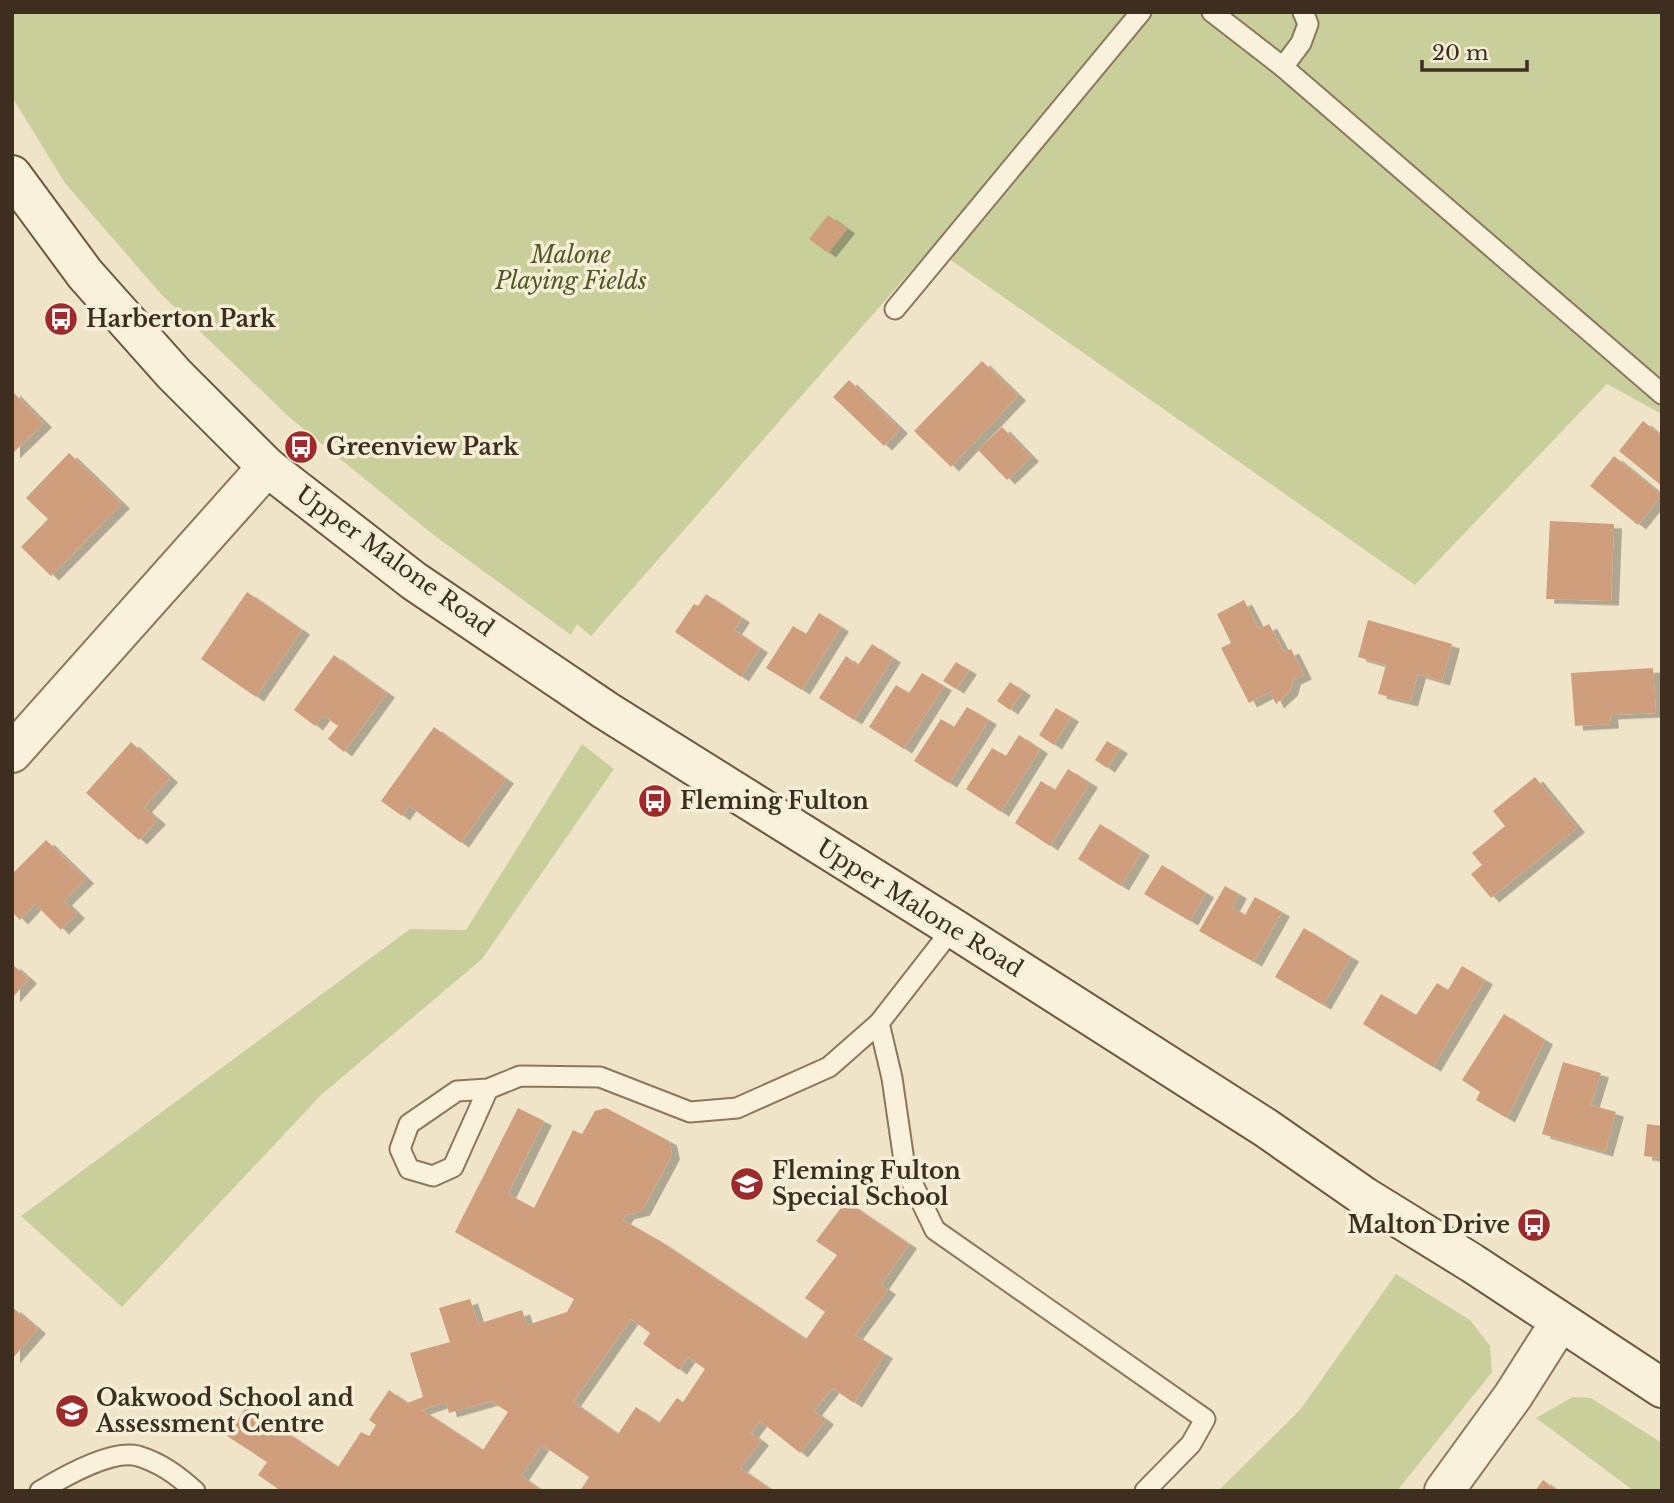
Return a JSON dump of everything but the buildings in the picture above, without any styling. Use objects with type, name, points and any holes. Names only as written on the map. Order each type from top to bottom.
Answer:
[{"type":"main road","name":"Upper Malone Road","points":[[12,175],[94,284],[174,374],[267,467],[414,581],[605,710],[1266,1128],[1365,1197],[1472,1263],[1662,1388]]},
{"type":"main road","points":[[12,753],[267,467]]},
{"type":"main road","points":[[1444,1491],[1513,1396],[1560,1322]]},
{"type":"lane","points":[[895,309],[1141,12]]},
{"type":"lane","points":[[1212,12],[1283,66],[1662,394]]},
{"type":"lane","points":[[1283,66],[1301,43],[1305,33],[1308,24],[1303,12]]},
{"type":"lane","points":[[488,1089],[453,1167],[433,1176],[409,1169],[400,1149],[409,1124],[457,1091],[488,1089],[520,1076],[600,1077],[690,1112],[737,1108],[829,1067],[879,1023],[953,928]]},
{"type":"lane","points":[[879,1023],[892,1077],[905,1168],[935,1230],[1205,1419],[1191,1444],[1145,1491]]},
{"type":"lane","points":[[40,1491],[99,1460],[135,1455],[171,1470],[195,1491]]},
{"type":"green space","name":"Malone Playing Fields","points":[[12,12],[1662,12],[1662,414],[1607,384],[1415,585],[932,247],[591,636],[577,624],[571,635],[431,533],[289,417],[160,293],[65,183],[12,97]]},
{"type":"green space","points":[[582,744],[614,769],[482,959],[321,1095],[122,1307],[21,1216],[410,929],[466,930]]},
{"type":"green space","points":[[1396,1274],[1470,1320],[1490,1346],[1492,1372],[1397,1491],[1218,1491],[1300,1410]]},
{"type":"green space","points":[[1573,1397],[1591,1398],[1662,1443],[1662,1491],[1634,1491],[1536,1418]]},
{"type":"place","name":"Harberton Park","points":[[61,319]]},
{"type":"place","name":"Greenview Park","points":[[301,447]]},
{"type":"place","name":"Fleming Fulton","points":[[655,801]]},
{"type":"place","name":"Fleming Fulton Special School","points":[[747,1184]]},
{"type":"place","name":"Malton Drive","points":[[1534,1225]]},
{"type":"place","name":"Oakwood School and Assessment Centre","points":[[72,1411]]}]
